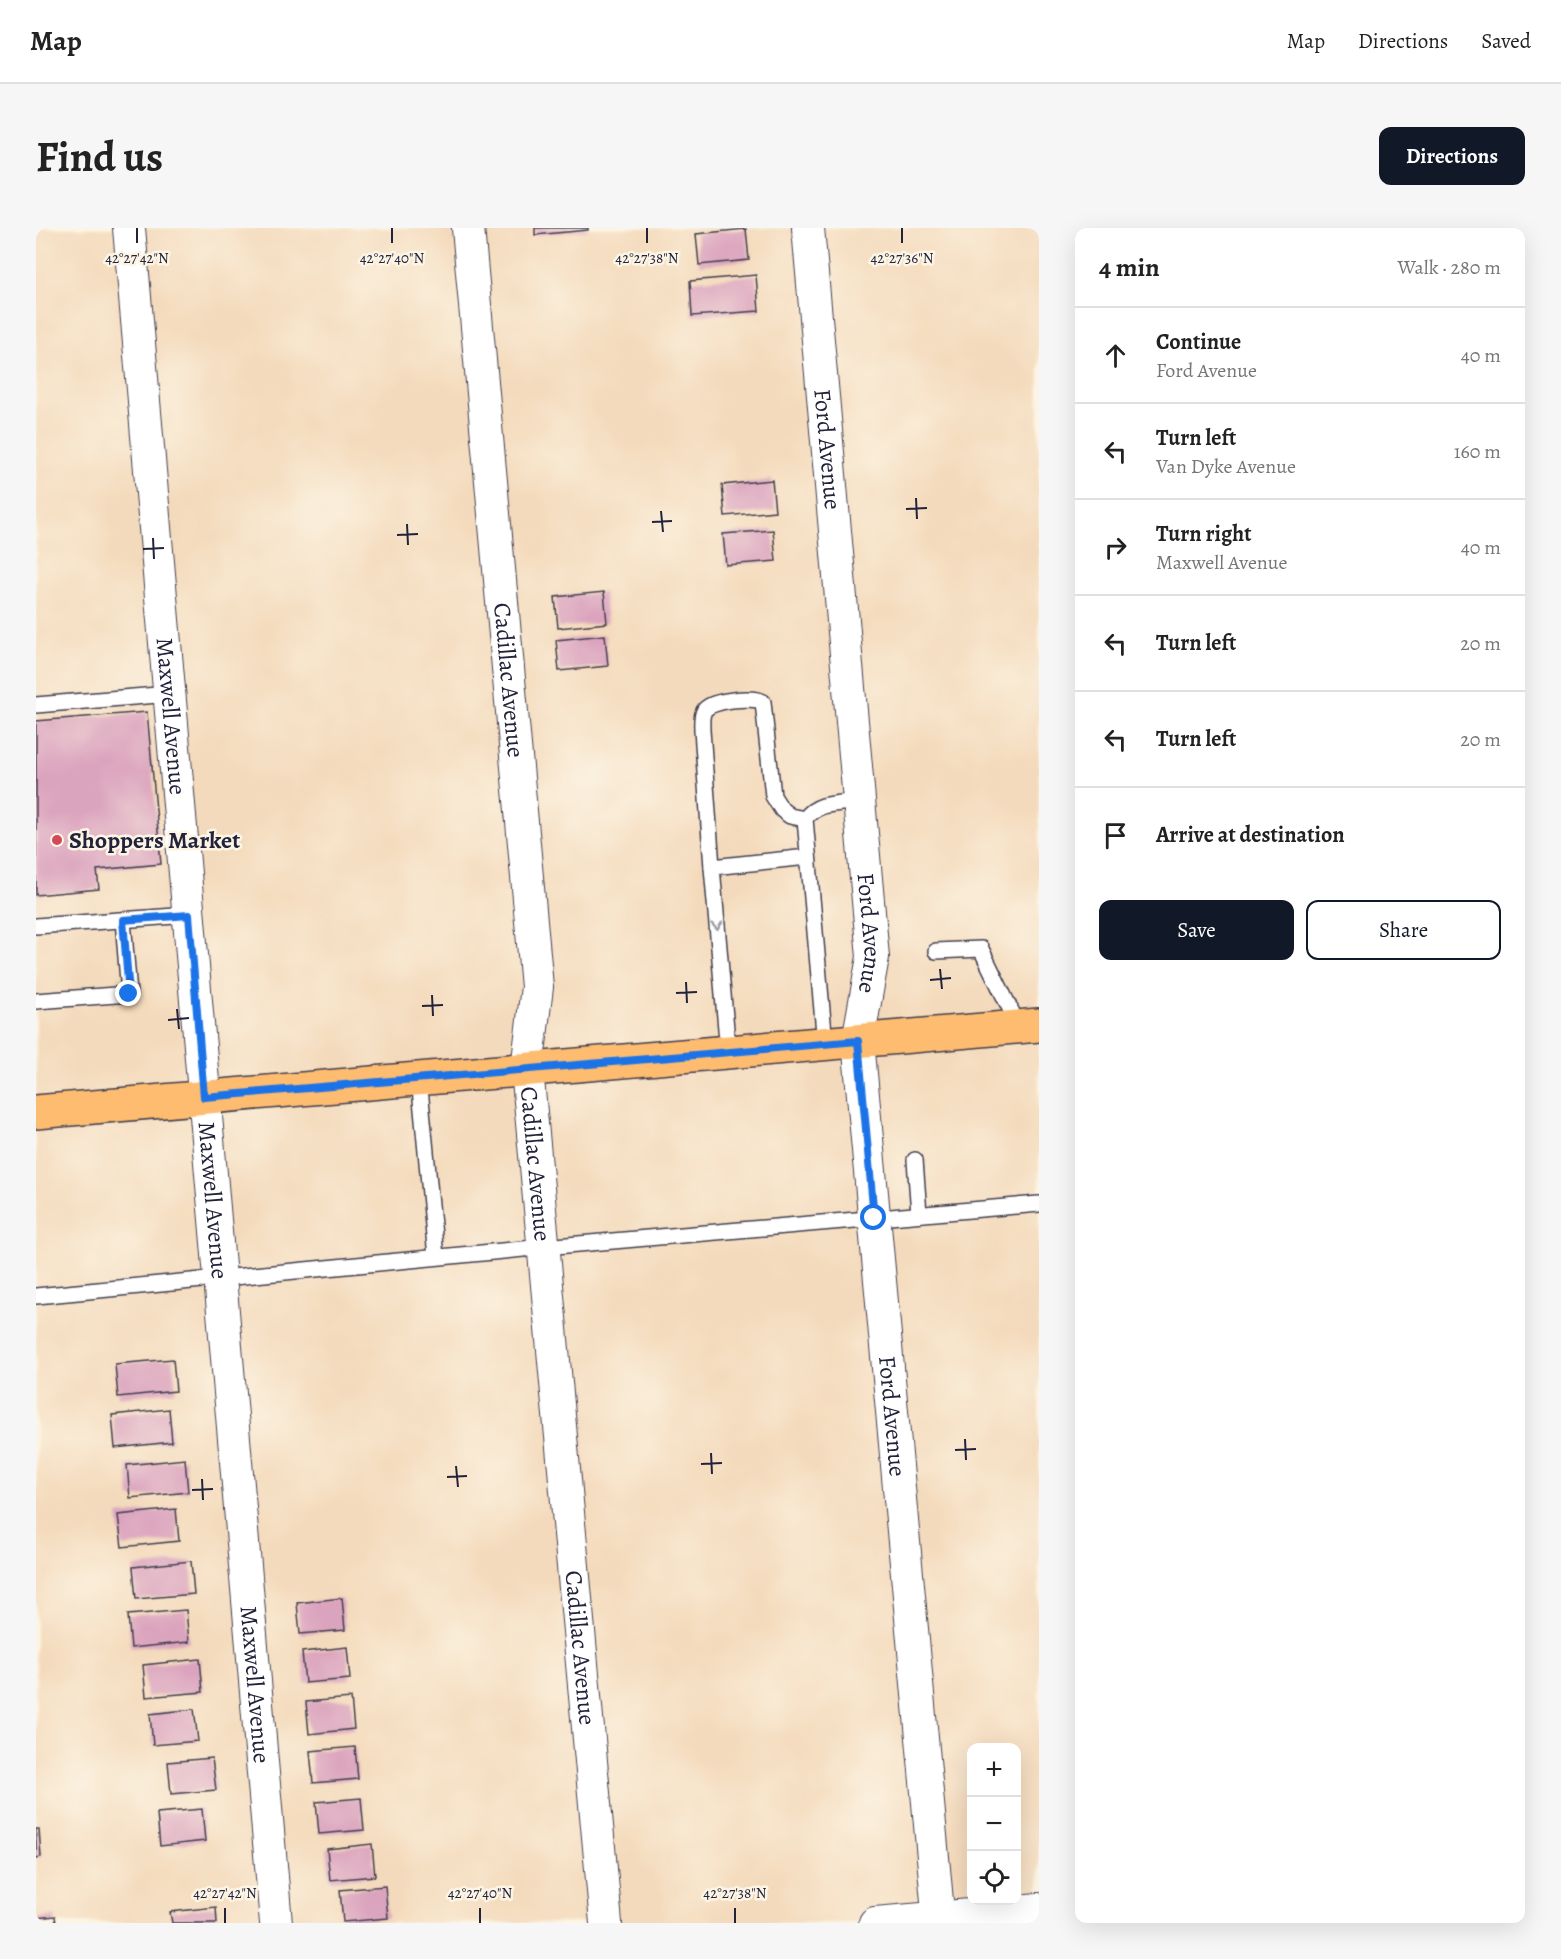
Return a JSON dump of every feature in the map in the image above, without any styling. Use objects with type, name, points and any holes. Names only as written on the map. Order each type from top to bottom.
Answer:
[{"type":"main road","points":[[36,1112],[1029,1026]]},
{"type":"street","name":"Maxwell Avenue","points":[[129,228],[276,1923]]},
{"type":"street","name":"Cadillac Avenue","points":[[468,228],[537,987],[527,1069],[606,1923]]},
{"type":"street","name":"Ford Avenue","points":[[808,228],[873,957],[858,1041],[938,1921]]},
{"type":"street","points":[[875,1923],[938,1921],[1039,1909]]},
{"type":"lane","points":[[36,705],[170,694]]},
{"type":"lane","points":[[728,1052],[702,730],[704,711],[709,705],[752,698],[763,702],[774,796],[782,810],[790,816],[804,819]]},
{"type":"lane","points":[[825,1044],[804,819],[809,812],[819,806],[860,801]]},
{"type":"lane","points":[[712,867],[808,857]]},
{"type":"lane","points":[[36,926],[189,915]]},
{"type":"lane","points":[[36,1000],[129,994],[123,920]]},
{"type":"lane","points":[[936,951],[981,949],[1029,1026]]},
{"type":"lane","points":[[419,1078],[436,1257]]},
{"type":"lane","points":[[915,1160],[919,1214]]},
{"type":"lane","points":[[36,1296],[544,1247],[1039,1204]]},
{"type":"building","points":[[535,228],[588,228],[588,230],[535,235]]},
{"type":"building","points":[[746,229],[749,260],[699,265],[696,234]]},
{"type":"building","points":[[756,275],[759,311],[692,316],[690,281]]},
{"type":"building","points":[[772,480],[775,511],[725,516],[722,485]]},
{"type":"building","points":[[773,530],[776,561],[726,565],[723,534]]},
{"type":"building","points":[[604,592],[607,623],[558,628],[555,597]]},
{"type":"building","points":[[605,635],[608,666],[559,671],[556,640]]},
{"type":"building","points":[[147,712],[161,864],[97,870],[99,889],[36,895],[36,721]]},
{"type":"building","points":[[173,1359],[176,1391],[118,1397],[115,1364]]},
{"type":"building","points":[[169,1409],[172,1442],[115,1448],[112,1415]]},
{"type":"building","points":[[185,1459],[188,1492],[130,1498],[127,1465]]},
{"type":"building","points":[[176,1509],[179,1541],[122,1547],[118,1515]]},
{"type":"building","points":[[191,1561],[194,1594],[136,1599],[133,1567]]},
{"type":"building","points":[[342,1598],[345,1630],[300,1634],[297,1603]]},
{"type":"building","points":[[186,1610],[189,1642],[131,1648],[128,1615]]},
{"type":"building","points":[[347,1647],[350,1679],[305,1683],[302,1652]]},
{"type":"building","points":[[200,1659],[203,1692],[146,1697],[143,1665]]},
{"type":"building","points":[[351,1698],[354,1729],[309,1734],[306,1702]]},
{"type":"building","points":[[194,1709],[198,1741],[153,1745],[150,1714]]},
{"type":"building","points":[[355,1747],[358,1779],[313,1783],[310,1751]]},
{"type":"building","points":[[212,1758],[216,1790],[171,1794],[168,1762]]},
{"type":"building","points":[[361,1798],[364,1830],[319,1834],[316,1802]]},
{"type":"building","points":[[202,1809],[205,1841],[160,1846],[157,1813]]},
{"type":"building","points":[[36,1829],[39,1829],[41,1857],[36,1858]]},
{"type":"building","points":[[372,1844],[375,1876],[330,1880],[327,1849]]},
{"type":"building","points":[[385,1886],[388,1918],[343,1922],[340,1890]]},
{"type":"building","points":[[216,1907],[217,1923],[172,1923],[170,1912]]},
{"type":"building","points":[[55,1916],[56,1923],[36,1923],[36,1918]]},
{"type":"place","name":"Shoppers Market","points":[[57,840]]},
{"type":"route","points":[[129,994],[123,920],[189,915],[204,1097],[858,1041],[874,1218]]}]
